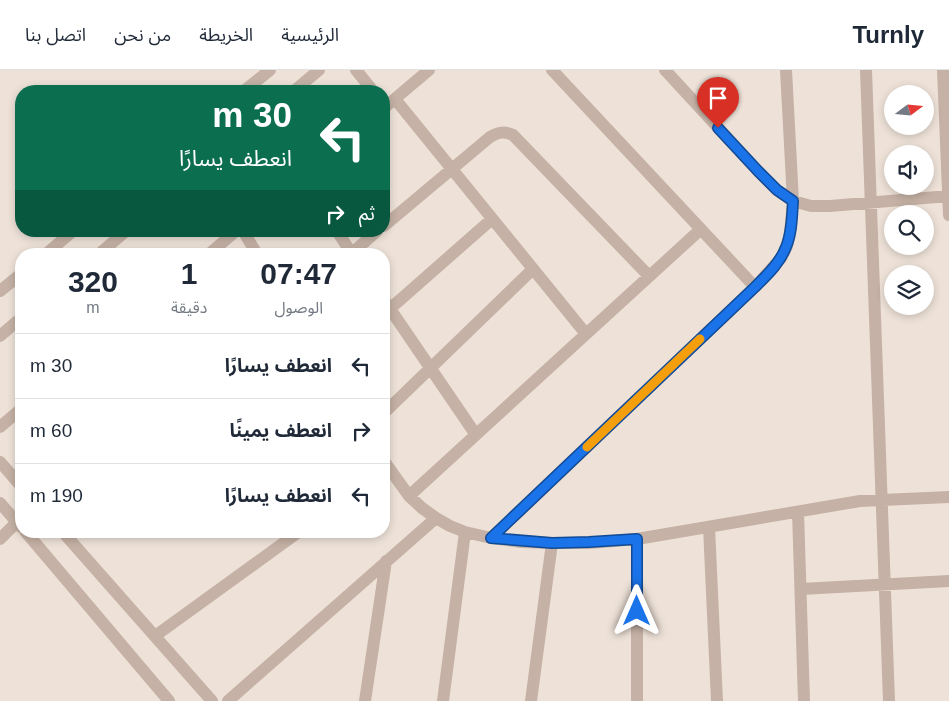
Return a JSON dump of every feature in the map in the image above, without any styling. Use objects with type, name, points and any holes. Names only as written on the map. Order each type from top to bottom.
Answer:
[{"type":"street","points":[[251,85],[270,70]]},
{"type":"street","points":[[356,70],[368,85]]},
{"type":"street","points":[[390,102],[429,70]]},
{"type":"street","points":[[552,70],[755,287]]},
{"type":"street","points":[[665,70],[758,171],[777,190],[793,201],[811,206],[830,206],[949,196]]},
{"type":"street","points":[[491,538],[755,287],[781,258],[787,246],[790,233],[793,201],[786,70]]},
{"type":"street","points":[[866,70],[889,701]]},
{"type":"street","points":[[943,70],[949,215]]},
{"type":"street","points":[[300,85],[314,71]]},
{"type":"street","points":[[390,107],[452,168],[586,334]]},
{"type":"street","points":[[390,221],[490,137],[497,132],[505,132],[513,135],[649,276]]},
{"type":"street","points":[[390,305],[492,219]]},
{"type":"street","points":[[409,496],[700,229]]},
{"type":"street","points":[[53,248],[66,237]]},
{"type":"street","points":[[106,248],[119,237]]},
{"type":"street","points":[[216,248],[229,237]]},
{"type":"street","points":[[247,237],[253,248]]},
{"type":"street","points":[[341,237],[349,248]]},
{"type":"street","points":[[358,248],[370,237]]},
{"type":"street","points":[[390,407],[533,269]]},
{"type":"street","points":[[0,291],[15,279]]},
{"type":"street","points":[[390,314],[476,435]]},
{"type":"street","points":[[0,336],[15,323]]},
{"type":"street","points":[[0,426],[15,414]]},
{"type":"street","points":[[0,462],[15,479]]},
{"type":"street","points":[[390,473],[422,508],[450,526],[465,532],[491,538],[552,543],[637,539],[849,503],[882,499],[949,497]]},
{"type":"street","points":[[0,502],[15,520]]},
{"type":"street","points":[[798,512],[804,701]]},
{"type":"street","points":[[228,701],[436,518]]},
{"type":"street","points":[[709,527],[717,701]]},
{"type":"street","points":[[0,539],[15,530]]},
{"type":"street","points":[[443,701],[465,532]]},
{"type":"street","points":[[30,538],[170,701]]},
{"type":"street","points":[[68,538],[212,701]]},
{"type":"street","points":[[155,636],[290,538]]},
{"type":"street","points":[[637,539],[637,701]]},
{"type":"street","points":[[531,701],[552,543]]},
{"type":"street","points":[[365,701],[386,562]]},
{"type":"street","points":[[801,589],[949,581]]},
{"type":"slow traffic","points":[[587,447],[700,339]]},
{"type":"route","points":[[637,611],[637,539],[552,543],[491,538],[755,287],[781,258],[787,246],[790,233],[793,201],[777,190],[718,128]]}]
